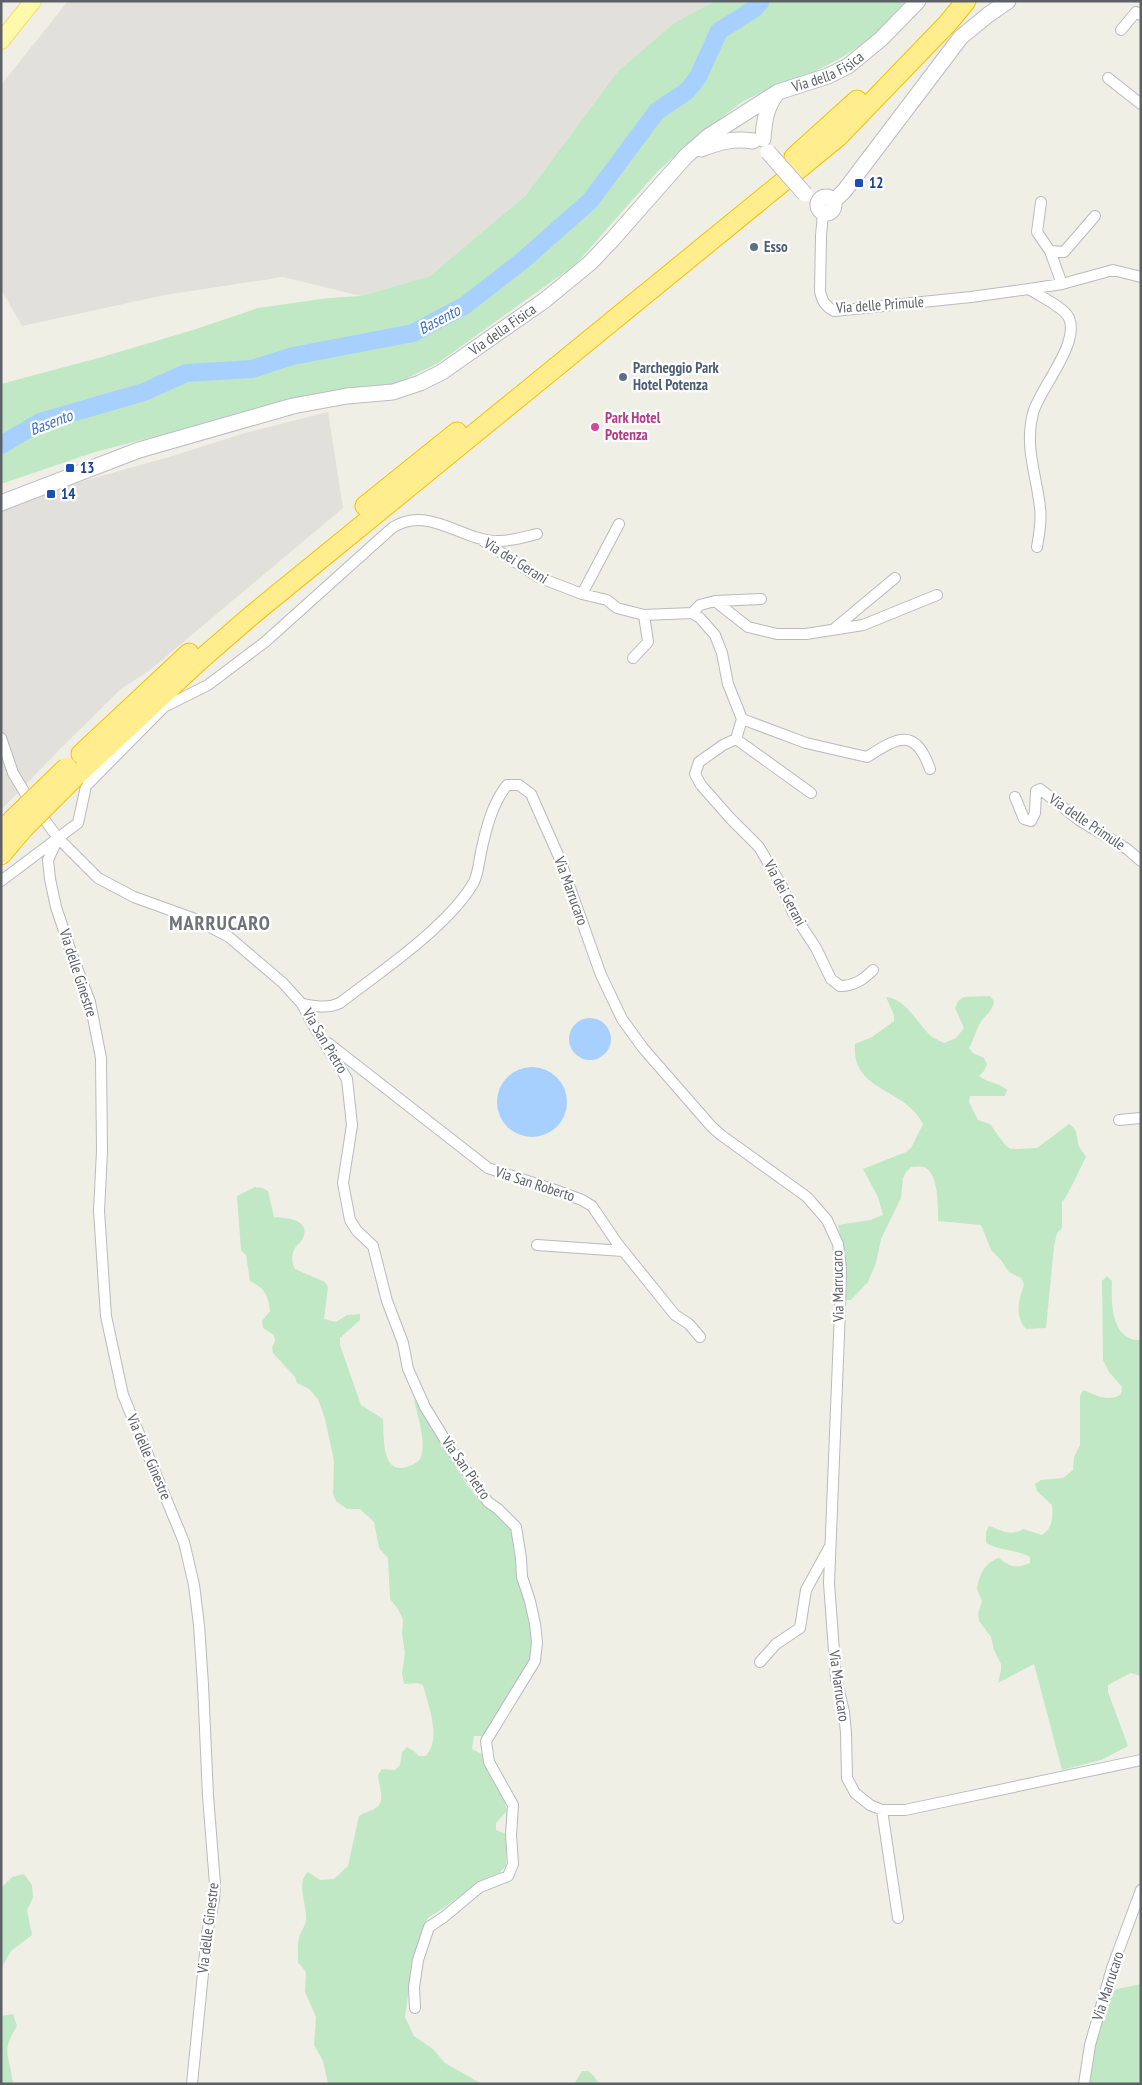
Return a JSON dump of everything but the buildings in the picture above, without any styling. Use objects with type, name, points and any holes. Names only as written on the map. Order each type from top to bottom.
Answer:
[{"type":"highway","points":[[1,855],[13,826],[72,772],[156,682],[233,615],[803,149],[856,102],[928,28],[961,4]]},
{"type":"main road","points":[[1,41],[33,1]]},
{"type":"street","name":"Via della Fisica","points":[[1,503],[149,447],[292,406],[347,396],[394,392],[442,372],[545,300],[590,262],[612,240],[686,156],[740,115],[778,92],[828,76],[848,66],[881,39],[918,1]]},
{"type":"street","points":[[740,115],[761,144],[820,203],[850,184],[961,37],[988,14],[1008,1]]},
{"type":"street","points":[[1121,30],[1136,12],[1141,15]]},
{"type":"street","points":[[1108,78],[1141,104]]},
{"type":"street","points":[[761,144],[768,109],[778,92]]},
{"type":"street","points":[[686,156],[722,141],[739,140],[761,144]]},
{"type":"street","points":[[1041,202],[1038,232],[1050,252],[1062,284]]},
{"type":"street","name":"Via delle Primule","points":[[820,203],[820,290],[826,306],[834,311],[1029,289],[1062,284],[1113,270],[1141,276]]},
{"type":"street","points":[[1050,252],[1064,252],[1095,216]]},
{"type":"street","points":[[1029,289],[1063,311],[1069,319],[1071,331],[1056,368],[1040,396],[1033,414],[1030,434],[1030,459],[1040,508],[1037,547]]},
{"type":"street","points":[[1,881],[78,822],[86,786],[164,707],[208,685],[265,642],[392,528],[403,521],[416,519],[441,524],[479,538]]},
{"type":"street","points":[[582,594],[619,524]]},
{"type":"street","name":"Via dei Gerani","points":[[479,538],[499,541],[538,534]]},
{"type":"street","name":"Via dei Gerani","points":[[479,538],[538,577],[582,594],[607,600],[617,608],[644,615],[692,613],[700,605],[715,601],[761,598]]},
{"type":"street","points":[[834,629],[895,578]]},
{"type":"street","points":[[715,601],[748,627],[777,634],[806,634],[863,625],[937,595]]},
{"type":"street","points":[[692,613],[700,618],[715,635],[722,653],[728,684],[742,719],[736,739],[811,793]]},
{"type":"street","points":[[633,658],[648,642],[644,615]]},
{"type":"street","points":[[742,719],[806,743],[867,756],[894,742],[907,740],[917,743],[930,769]]},
{"type":"street","points":[[1,738],[13,773],[25,793],[58,838],[98,878],[134,897],[195,919],[229,937],[283,982],[302,1004]]},
{"type":"street","name":"Via dei Gerani","points":[[736,739],[723,745],[699,762],[695,774],[701,785],[759,847],[783,888],[793,913],[816,948],[831,979],[840,986],[851,986],[866,978],[873,970]]},
{"type":"street","name":"Via Marrucaro","points":[[302,1004],[323,1007],[340,1003],[428,933],[456,906],[475,881],[481,851],[497,798],[507,785],[519,785],[531,794],[559,857],[601,975],[622,1019],[643,1048],[659,1064],[711,1126],[807,1197],[828,1220],[834,1232],[838,1244],[841,1269],[829,1583],[836,1678],[844,1712],[848,1778],[855,1793],[870,1805],[882,1810]]},
{"type":"street","name":"Via delle Primule","points":[[1015,797],[1024,819],[1031,821],[1035,814],[1036,790],[1040,789],[1079,820],[1127,849],[1141,861]]},
{"type":"street","name":"Via delle Ginestre","points":[[58,838],[48,860],[50,879],[69,947],[90,1002],[101,1058],[102,1151],[99,1211],[106,1316],[123,1395],[184,1542],[194,1585],[199,1625],[208,1796],[215,1884],[214,1900],[207,1933],[192,2084]]},
{"type":"street","name":"Via San Pietro","points":[[302,1004],[347,1079],[352,1125],[343,1183],[350,1220],[357,1232],[373,1246],[387,1301],[403,1343],[408,1369],[425,1407],[447,1443],[488,1502],[516,1527],[522,1577],[530,1601],[537,1642],[535,1661],[486,1741],[489,1762],[513,1805],[511,1836],[513,1864],[508,1876],[480,1887],[429,1927],[417,1969],[414,1987],[415,2008]]},
{"type":"street","name":"Via San Roberto","points":[[321,1037],[488,1168],[582,1200],[592,1206],[623,1251],[675,1315],[689,1324],[700,1337]]},
{"type":"street","points":[[1120,1120],[1141,1118]]},
{"type":"street","points":[[538,1245],[623,1251]]},
{"type":"street","name":"Via Marrucaro","points":[[760,1662],[776,1644],[800,1628],[806,1590],[831,1545]]},
{"type":"street","points":[[898,1918],[882,1810],[905,1810],[1123,1762],[1141,1760]]},
{"type":"street","name":"Via Marrucaro","points":[[1084,2084],[1090,2045],[1112,1968],[1141,1890]]},
{"type":"shaded area","points":[[68,1],[715,1],[674,23],[618,71],[526,195],[430,276],[361,296],[283,277],[165,295],[22,326],[1,289],[1,85]]},
{"type":"shaded area","points":[[328,412],[343,508],[150,670],[121,689],[1,810],[1,508],[80,482],[245,433]]},
{"type":"green space","points":[[715,1],[906,1],[870,39],[841,58],[814,72],[776,85],[742,102],[695,138],[658,171],[576,264],[438,363],[393,385],[311,396],[95,452],[1,484],[1,384],[102,357],[193,330],[258,308],[328,298],[361,296],[430,276],[526,195],[618,71],[674,23]]},
{"type":"green space","points":[[990,996],[994,1001],[993,1005],[979,1025],[969,1048],[973,1053],[984,1058],[987,1064],[979,1076],[1007,1090],[1005,1096],[970,1096],[969,1102],[978,1120],[990,1124],[1006,1146],[1011,1149],[1037,1148],[1069,1124],[1076,1131],[1079,1146],[1086,1157],[1062,1202],[1062,1228],[1057,1233],[1054,1247],[1046,1328],[1026,1329],[1022,1324],[1019,1307],[1024,1284],[1021,1278],[1009,1272],[991,1250],[981,1225],[938,1221],[938,1199],[935,1183],[929,1170],[924,1167],[911,1167],[906,1172],[903,1178],[901,1198],[881,1239],[876,1263],[868,1282],[851,1300],[846,1300],[845,1262],[838,1225],[870,1220],[883,1215],[878,1197],[863,1169],[906,1152],[911,1148],[923,1124],[915,1112],[870,1081],[861,1072],[856,1060],[855,1044],[872,1037],[894,1021],[894,1015],[886,997],[892,998],[904,1005],[929,1034],[944,1043],[956,1038],[964,1028],[955,1008],[958,1001],[964,997]]},
{"type":"green space","points":[[255,1187],[268,1191],[274,1217],[296,1221],[304,1227],[303,1238],[292,1255],[293,1262],[295,1269],[325,1282],[328,1287],[324,1319],[336,1322],[347,1315],[360,1314],[360,1320],[340,1338],[340,1345],[361,1405],[383,1419],[384,1445],[389,1461],[393,1466],[400,1468],[414,1464],[419,1460],[423,1446],[422,1433],[414,1399],[467,1485],[479,1500],[507,1525],[518,1545],[517,1572],[531,1626],[532,1646],[530,1662],[486,1736],[474,1736],[472,1749],[482,1754],[487,1769],[499,1789],[505,1804],[507,1811],[496,1823],[496,1830],[506,1834],[506,1866],[499,1873],[477,1883],[428,1918],[422,1930],[411,1975],[405,2017],[414,2036],[433,2049],[445,2063],[482,2084],[328,2084],[323,2061],[314,2045],[316,2017],[305,1992],[306,1972],[298,1962],[298,1941],[306,1919],[302,1887],[304,1876],[308,1872],[320,1880],[334,1879],[348,1866],[359,1816],[380,1804],[381,1792],[378,1775],[382,1769],[395,1770],[400,1765],[402,1752],[407,1747],[419,1756],[426,1756],[431,1748],[433,1731],[423,1685],[417,1683],[404,1684],[402,1673],[405,1653],[402,1634],[403,1620],[398,1609],[390,1599],[388,1558],[379,1548],[374,1522],[360,1509],[347,1509],[336,1501],[333,1494],[334,1461],[325,1419],[318,1399],[309,1389],[297,1383],[295,1377],[273,1353],[274,1335],[263,1328],[262,1321],[270,1311],[269,1305],[265,1293],[250,1281],[246,1255],[241,1250],[237,1196]]},
{"type":"green space","points":[[1107,1276],[1112,1281],[1113,1309],[1118,1328],[1131,1339],[1141,1340],[1141,1676],[1131,1673],[1108,1685],[1108,1692],[1128,1746],[1101,1760],[1062,1770],[1034,1664],[998,1683],[1001,1664],[994,1650],[991,1637],[979,1621],[978,1614],[982,1601],[977,1589],[979,1579],[986,1566],[994,1560],[999,1558],[1013,1566],[1030,1563],[1030,1557],[1024,1554],[986,1543],[986,1532],[989,1526],[1010,1533],[1023,1529],[1042,1535],[1050,1526],[1052,1505],[1037,1491],[1035,1484],[1041,1480],[1063,1478],[1073,1470],[1074,1457],[1080,1445],[1080,1396],[1083,1390],[1107,1398],[1116,1397],[1121,1394],[1122,1387],[1109,1372],[1103,1360],[1102,1281]]},
{"type":"green space","points":[[24,1874],[32,1885],[33,1898],[27,1910],[32,1935],[11,1951],[1,1969],[1,1888],[12,1877]]},
{"type":"green space","points":[[1141,1984],[1141,2084],[1085,2084],[1108,1991]]},
{"type":"green space","points":[[13,2014],[17,2026],[7,2049],[13,2084],[1,2084],[1,2016]]},
{"type":"green space","points":[[582,2071],[588,2071],[599,2084],[574,2084]]},
{"type":"water","points":[[590,1018],[605,1024],[611,1039],[605,1054],[590,1060],[575,1054],[569,1039],[575,1024]]},
{"type":"water","points":[[532,1067],[545,1070],[557,1077],[564,1089],[567,1102],[564,1115],[557,1127],[545,1134],[532,1137],[519,1134],[507,1127],[500,1115],[497,1102],[500,1089],[507,1077],[519,1070]]},
{"type":"waterway","name":"Basento","points":[[1,445],[40,422],[144,392],[186,373],[252,369],[293,356],[413,333],[464,306],[522,261],[590,201],[657,111],[687,91],[698,77],[719,31],[754,9],[761,1]]},
{"type":"place","name":"12","points":[[859,183]]},
{"type":"place","name":"Esso","points":[[754,247]]},
{"type":"place","name":"Parcheggio Park Hotel Potenza","points":[[623,377]]},
{"type":"place","name":"Park Hotel Potenza","points":[[595,427]]},
{"type":"place","name":"13","points":[[70,468]]},
{"type":"place","name":"14","points":[[51,494]]},
{"type":"district","name":"MARRUCARO","points":[[220,923]]}]
